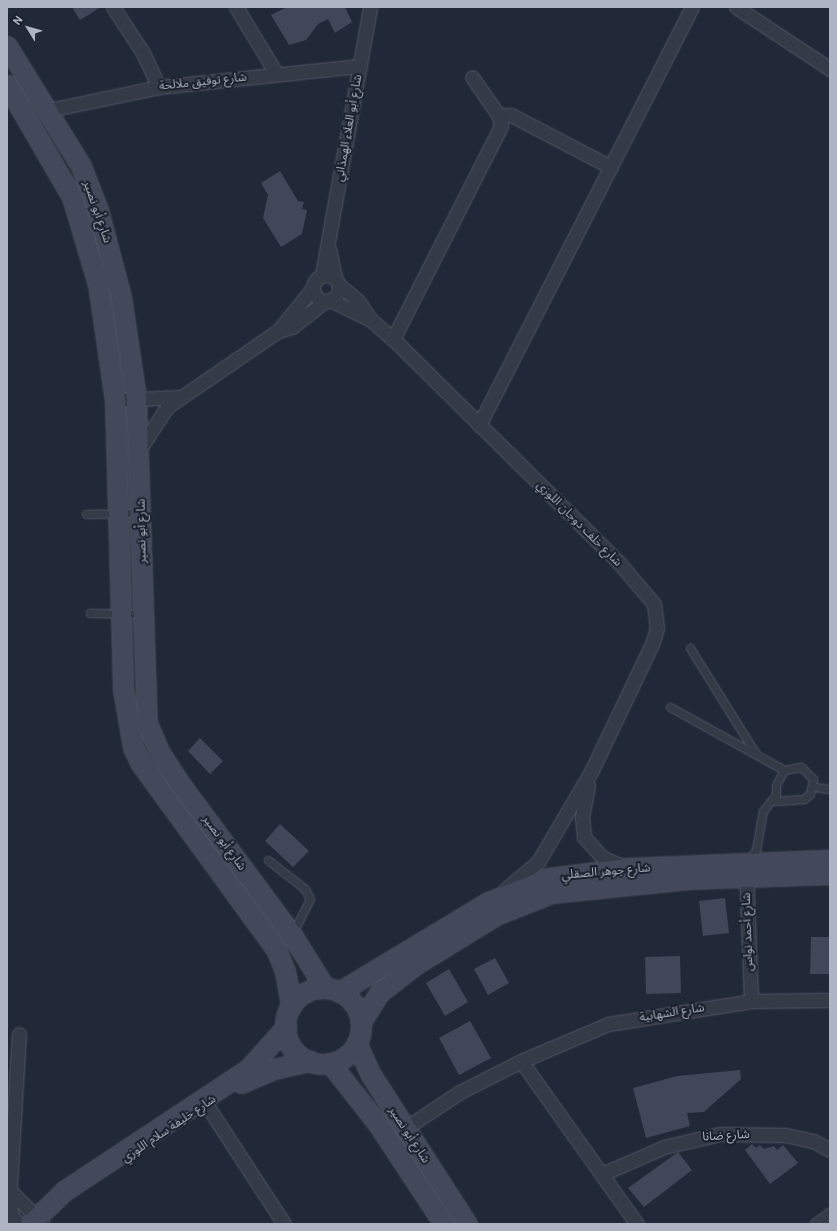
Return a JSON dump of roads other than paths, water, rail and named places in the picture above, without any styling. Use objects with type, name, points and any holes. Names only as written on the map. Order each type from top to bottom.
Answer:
[{"type":"main road","name":"شارع أبو نصير","points":[[7,46],[49,110],[81,166],[98,210],[121,297],[136,397],[141,513],[144,702],[152,736],[178,780],[332,990]]},
{"type":"main road","name":"شارع أبو نصير","points":[[7,85],[59,169],[78,211],[98,284],[114,400],[119,513],[120,614],[124,709],[133,747],[151,777],[276,949],[285,971],[291,1006]]},
{"type":"main road","name":"شارع جوهر الصقلي","points":[[361,1022],[379,993],[415,965],[525,901],[568,889],[830,860]]},
{"type":"main road","name":"شارع جوهر الصقلي","points":[[332,990],[488,902],[549,878],[627,868],[746,869],[830,874]]},
{"type":"main road","points":[[332,990],[350,999],[361,1022],[357,1044],[341,1060],[330,1063],[310,1061],[295,1052],[286,1028],[291,1006],[306,993],[332,990]]},
{"type":"main road","name":"شارع خليفة سلام اللوزي","points":[[37,1222],[64,1191],[204,1101],[248,1069],[286,1028]]},
{"type":"main road","name":"شارع أبو نصير","points":[[357,1044],[371,1075],[404,1129],[467,1224]]},
{"type":"main road","name":"شارع خليفة سلام اللوزي","points":[[204,1101],[261,1073],[310,1061]]},
{"type":"main road","name":"شارع أبو نصير","points":[[330,1063],[378,1124],[444,1224]]},
{"type":"street","points":[[113,7],[143,53],[159,87]]},
{"type":"street","points":[[236,7],[276,74]]},
{"type":"street","name":"شارع أبو العلاء الهمذاني","points":[[322,275],[329,249],[370,7]]},
{"type":"street","points":[[479,425],[692,7]]},
{"type":"street","points":[[736,7],[830,69]]},
{"type":"street","name":"شارع توفيق ملالحة","points":[[49,110],[159,87],[360,66]]},
{"type":"street","points":[[393,339],[498,134],[499,116],[472,77]]},
{"type":"street","points":[[499,116],[511,115],[611,167]]},
{"type":"street","name":"شارع أبو العلاء الهمذاني","points":[[329,249],[337,281]]},
{"type":"street","points":[[139,450],[159,415],[182,397],[278,331],[312,289],[314,280],[322,275],[337,281],[337,294],[292,327],[278,331]]},
{"type":"street","name":"شارع خلف دوجان اللوزي","points":[[337,281],[358,300],[371,320],[393,339],[620,564],[654,604],[657,628],[652,644],[592,770],[538,862],[488,902]]},
{"type":"street","points":[[312,289],[316,298],[328,301]]},
{"type":"street","name":"شارع خلف دوجان اللوزي","points":[[328,301],[371,320]]},
{"type":"street","points":[[114,400],[136,397],[182,397]]},
{"type":"street","name":"شارع خلف دوجان اللوزي","points":[[592,770],[582,817],[584,837],[603,858],[627,868]]},
{"type":"street","name":"شارع أحمد نواس","points":[[746,869],[751,1001]]},
{"type":"street","name":"شارع الشهابية","points":[[404,1129],[460,1092],[521,1061],[608,1024],[751,1001],[830,1000]]},
{"type":"street","points":[[18,1224],[10,1209],[10,1191],[19,1034]]},
{"type":"street","points":[[521,1061],[636,1224]]},
{"type":"street","points":[[204,1101],[281,1223]]},
{"type":"street","name":"شارع ضانا","points":[[602,1174],[664,1147],[720,1134],[785,1135],[814,1141],[830,1150]]},
{"type":"street","name":"شارع خليفة سلام اللوزي","points":[[10,1191],[37,1222]]},
{"type":"street","points":[[817,1224],[830,1215]]},
{"type":"lane","points":[[86,514],[141,513]]},
{"type":"lane","points":[[90,614],[143,614]]},
{"type":"lane","points":[[690,648],[758,756]]},
{"type":"lane","points":[[670,707],[784,770],[796,766],[805,769],[813,779],[814,787],[804,799],[779,802],[774,797]]},
{"type":"lane","points":[[746,869],[756,850],[760,818],[774,797],[784,770]]},
{"type":"lane","points":[[814,787],[830,789]]},
{"type":"lane","points":[[268,860],[305,889],[310,899],[292,935]]}]
